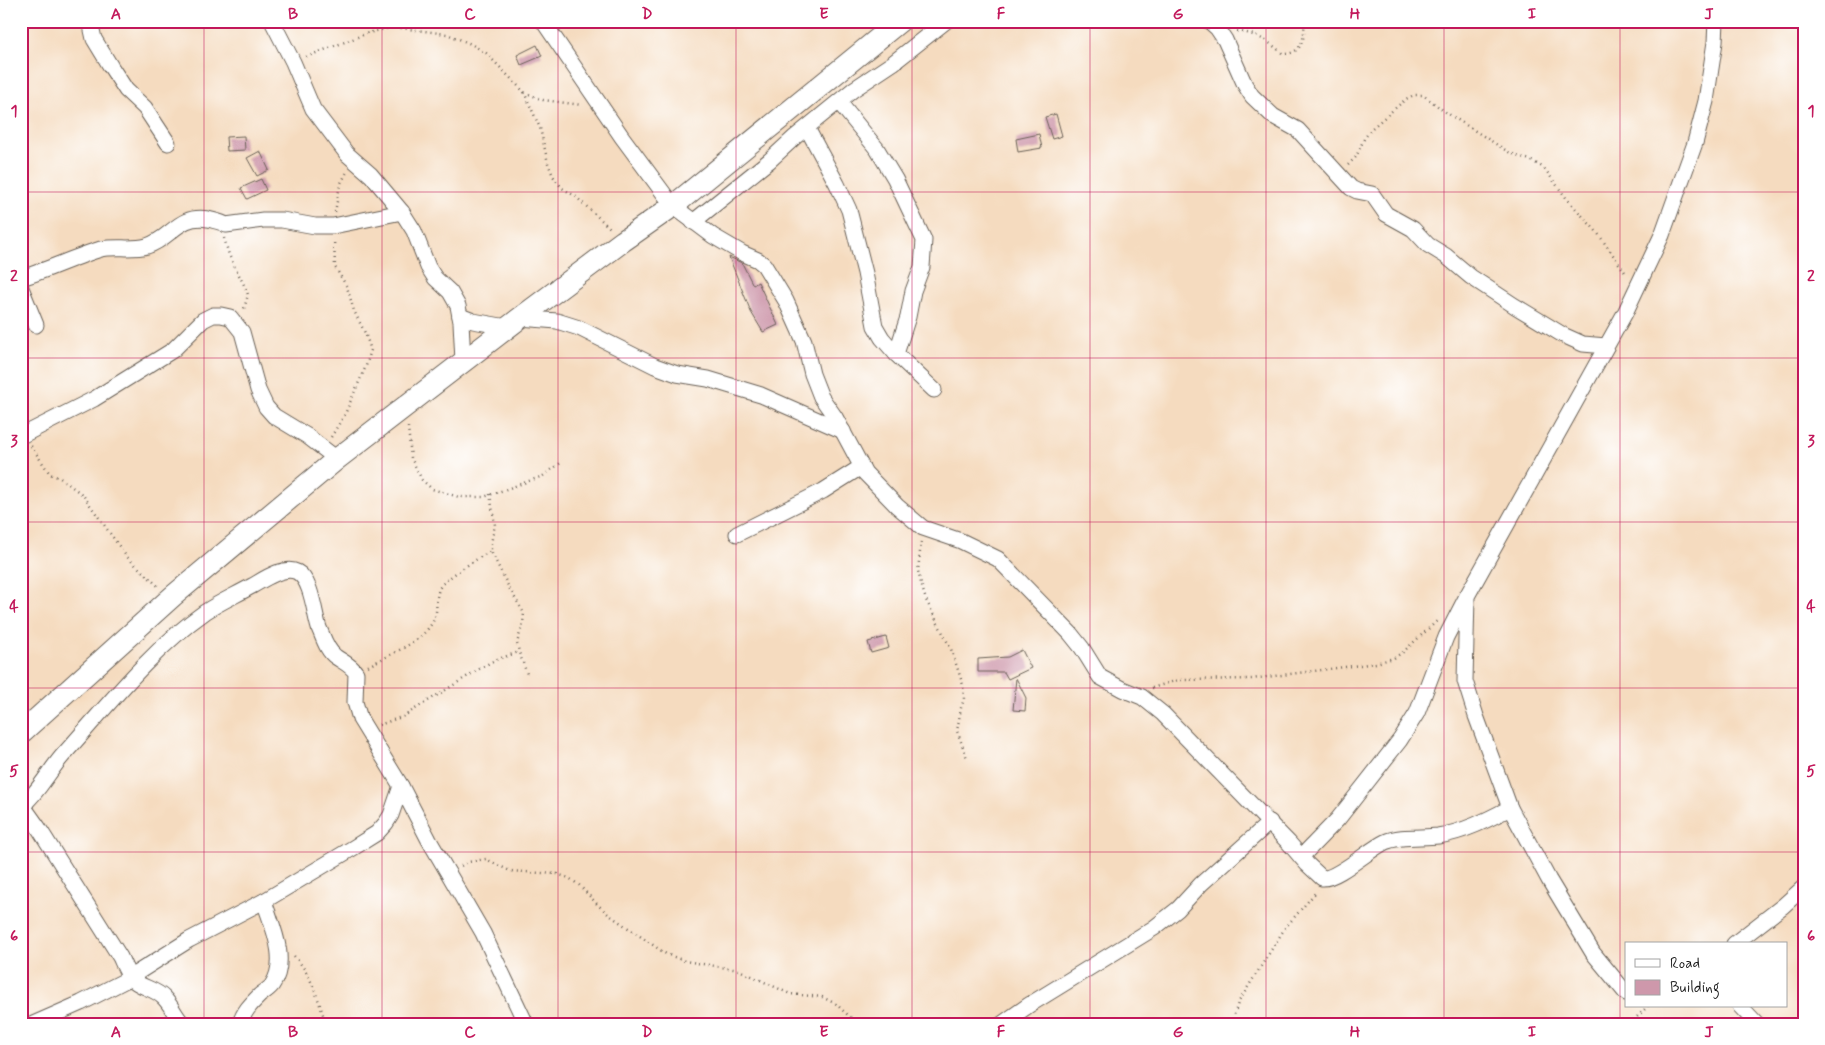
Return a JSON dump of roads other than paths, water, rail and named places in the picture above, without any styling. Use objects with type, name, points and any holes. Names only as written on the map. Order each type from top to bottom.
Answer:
[{"type":"main road","points":[[21,733],[331,454],[408,404],[513,322],[674,206],[900,21]]},
{"type":"street","points":[[90,21],[94,39],[111,67],[126,90],[145,108],[168,143]]},
{"type":"street","points":[[272,21],[293,62],[313,109],[353,159],[371,175],[402,212],[414,231],[428,267],[435,278],[450,292],[458,306],[463,362]]},
{"type":"street","points":[[543,21],[622,138],[674,206],[721,241],[758,260],[767,270],[786,301],[800,332],[821,397],[843,431],[861,467],[897,506],[923,528],[961,541],[998,559],[1070,633],[1100,677],[1151,703],[1270,822],[1302,859],[1322,877],[1330,877],[1390,840],[1439,836],[1476,826],[1510,808]]},
{"type":"street","points":[[693,222],[769,162],[839,102],[946,21]]},
{"type":"street","points":[[1302,859],[1338,819],[1400,740],[1417,713],[1453,621],[1606,346],[1640,281],[1662,235],[1696,143],[1706,101],[1716,42],[1716,21]]},
{"type":"street","points":[[1213,25],[1230,49],[1252,96],[1273,116],[1298,130],[1354,190],[1374,195],[1386,214],[1413,229],[1428,245],[1446,256],[1471,277],[1515,306],[1535,316],[1563,335],[1583,344],[1606,346]]},
{"type":"street","points":[[839,102],[877,149],[895,179],[924,240],[922,267],[913,291],[908,317],[896,354]]},
{"type":"street","points":[[807,128],[849,210],[865,272],[876,326],[882,338],[896,354],[934,390]]},
{"type":"street","points":[[21,278],[103,249],[146,246],[158,241],[184,221],[192,218],[221,222],[226,225],[264,220],[282,220],[316,226],[332,226],[402,212]]},
{"type":"street","points":[[21,288],[36,325]]},
{"type":"street","points":[[24,435],[94,399],[173,350],[203,320],[213,315],[221,315],[230,318],[238,326],[247,346],[260,398],[266,407],[274,416],[307,436],[331,454]]},
{"type":"street","points":[[460,316],[473,321],[557,322],[579,328],[655,366],[677,374],[708,379],[752,392],[843,431]]},
{"type":"street","points":[[737,534],[823,491],[861,467]]},
{"type":"street","points":[[182,1024],[166,999],[130,977],[120,957],[38,827],[22,806],[34,796],[66,751],[143,667],[167,644],[205,612],[270,576],[287,570],[297,572],[305,580],[318,626],[326,644],[334,656],[346,663],[356,673],[355,702],[360,719],[401,786],[411,808],[483,933],[526,1024]]},
{"type":"street","points":[[1467,596],[1465,681],[1510,808],[1549,880],[1593,953],[1625,992]]},
{"type":"street","points":[[33,1024],[81,1003],[130,977],[189,940],[264,901],[377,833],[392,815],[401,786]]},
{"type":"street","points":[[1002,1024],[1029,1005],[1154,928],[1178,909],[1201,884],[1270,822]]},
{"type":"street","points":[[1737,942],[1804,887]]},
{"type":"street","points":[[240,1024],[242,1016],[250,1005],[272,984],[278,970],[277,940],[264,901]]},
{"type":"street","points":[[1742,1008],[1757,1024]]}]
